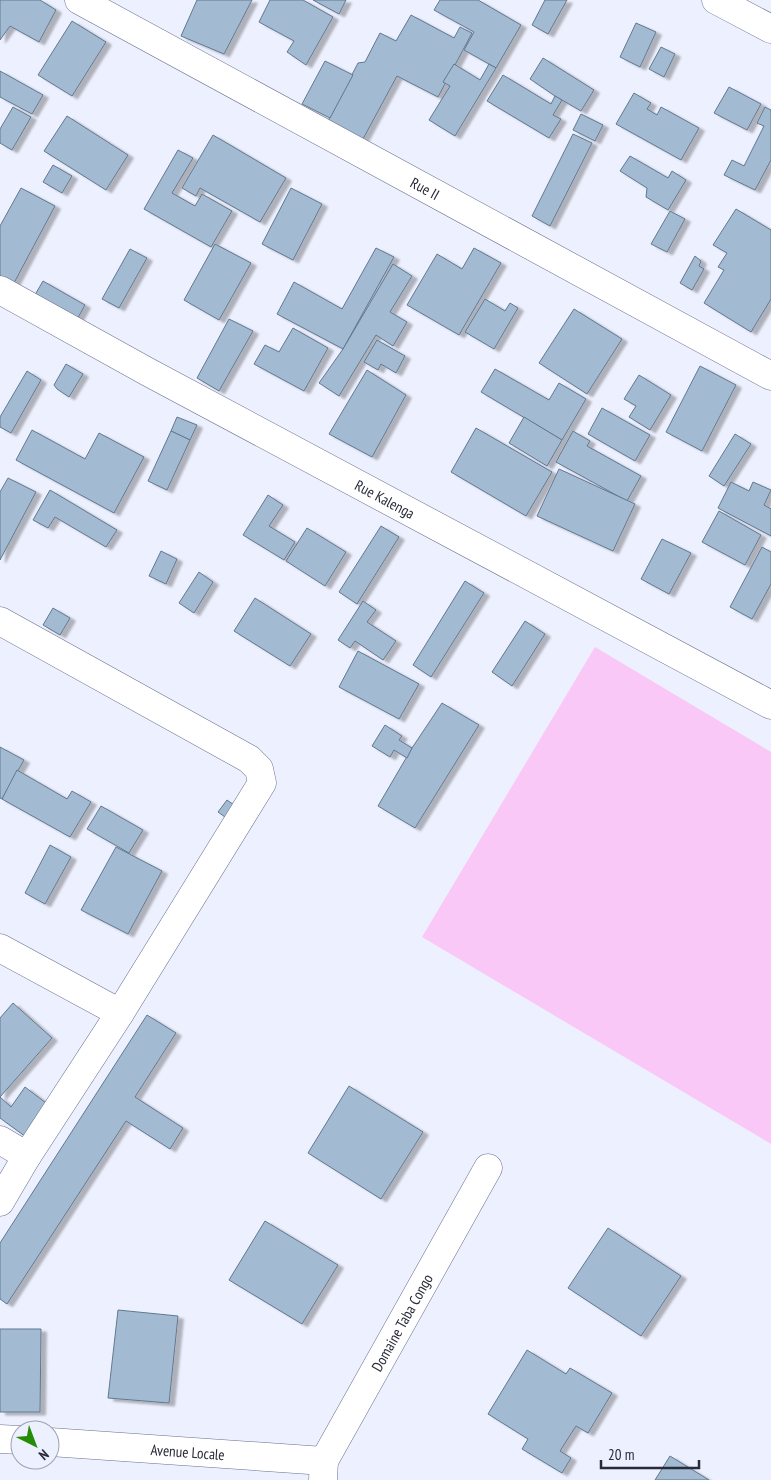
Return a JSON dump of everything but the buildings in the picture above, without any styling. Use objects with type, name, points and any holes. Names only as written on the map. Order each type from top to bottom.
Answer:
[{"type":"street","name":"Rue II","points":[[79,0],[771,376]]},
{"type":"street","points":[[716,0],[771,29]]},
{"type":"street","name":"Rue Kalenga","points":[[0,290],[148,372],[771,705]]},
{"type":"street","points":[[0,621],[249,759],[260,769],[262,783],[0,1202]]},
{"type":"street","points":[[0,948],[120,1012]]},
{"type":"street","points":[[0,1140],[27,1156]]},
{"type":"street","name":"Domaine Taba Congo","points":[[323,1471],[488,1168]]},
{"type":"street","name":"Avenue Locale","points":[[60,1443],[323,1471]]},
{"type":"shaded area","points":[[595,647],[771,752],[771,1144],[422,937]]}]
